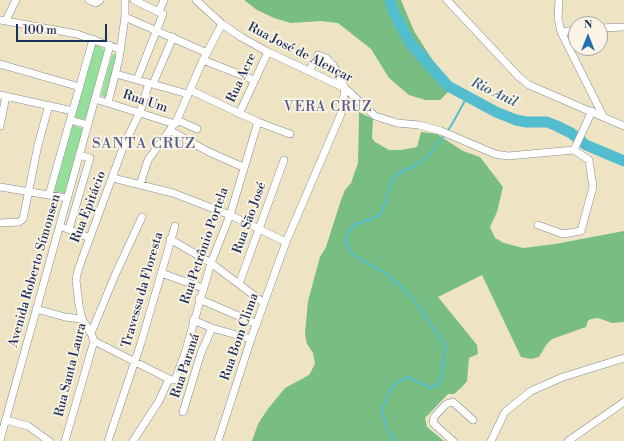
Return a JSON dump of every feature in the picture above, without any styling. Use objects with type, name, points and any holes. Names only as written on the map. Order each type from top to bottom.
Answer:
[{"type":"street","points":[[16,0],[3,20],[61,30],[93,39],[120,49]]},
{"type":"street","points":[[89,0],[96,3],[100,1]]},
{"type":"street","points":[[95,99],[108,103],[116,74],[125,17],[125,0]]},
{"type":"street","points":[[134,0],[159,11],[163,15],[137,80]]},
{"type":"street","points":[[159,11],[164,0]]},
{"type":"street","name":"Rua José de Alençar","points":[[196,0],[222,24],[268,52],[345,88],[375,116],[397,124],[419,125],[450,135],[495,154],[508,156],[576,147]]},
{"type":"street","points":[[447,0],[518,77],[530,85],[624,126]]},
{"type":"street","points":[[559,0],[558,18],[562,32],[603,116]]},
{"type":"street","points":[[125,17],[173,37],[205,56],[254,80]]},
{"type":"street","points":[[140,185],[148,160],[174,125],[205,56],[222,24]]},
{"type":"street","points":[[608,28],[624,27]]},
{"type":"street","points":[[562,32],[568,31]]},
{"type":"street","name":"Rua Epitácio","points":[[82,319],[76,280],[124,145],[173,37]]},
{"type":"street","points":[[49,195],[93,39]]},
{"type":"street","name":"Avenida Roberto Símonsen","points":[[0,440],[110,45]]},
{"type":"street","name":"Rua Acre","points":[[239,114],[268,52]]},
{"type":"street","points":[[309,71],[316,56],[321,55],[333,65],[345,88]]},
{"type":"street","points":[[0,64],[80,87]]},
{"type":"street","points":[[116,74],[189,92],[290,134]]},
{"type":"street","name":"Rua Bom Clima","points":[[218,441],[251,340],[286,242],[338,124],[345,88]]},
{"type":"street","points":[[0,126],[3,95],[73,111]]},
{"type":"street","name":"Rua Um","points":[[108,103],[140,112],[174,125],[197,128]]},
{"type":"street","points":[[0,223],[22,220],[29,193],[38,145],[49,105]]},
{"type":"street","points":[[538,226],[563,234],[581,231],[593,187],[589,160],[576,147],[592,111]]},
{"type":"street","points":[[70,120],[88,125]]},
{"type":"street","name":"Rua Petrônio Portela","points":[[133,441],[172,378],[193,320],[211,263],[230,215],[243,168],[261,123]]},
{"type":"street","points":[[174,125],[215,155],[243,168]]},
{"type":"street","name":"Avenida Roberto Símonsen","points":[[69,229],[90,158],[79,155]]},
{"type":"street","name":"Rua São José","points":[[239,284],[284,160]]},
{"type":"street","points":[[113,178],[173,193],[230,215],[286,242]]},
{"type":"street","points":[[71,185],[81,188]]},
{"type":"street","points":[[0,187],[29,193],[67,198]]},
{"type":"street","name":"Rua Santa Laura","points":[[65,441],[94,341],[91,332],[142,217]]},
{"type":"street","points":[[60,226],[90,238]]},
{"type":"street","name":"Travessa da Floresta","points":[[108,441],[141,343],[175,226]]},
{"type":"street","points":[[170,239],[211,263],[264,303]]},
{"type":"street","points":[[161,273],[203,288]]},
{"type":"street","points":[[199,299],[257,324]]},
{"type":"street","points":[[36,309],[65,317],[82,319],[91,332]]},
{"type":"street","points":[[193,320],[212,328],[251,340]]},
{"type":"street","name":"Rua Paraná","points":[[183,412],[201,353],[212,328]]},
{"type":"street","name":"Travessa da Floresta","points":[[94,341],[172,378]]},
{"type":"street","points":[[491,441],[505,412],[531,391],[563,377],[624,358]]},
{"type":"street","points":[[453,441],[433,423],[434,417],[446,404],[453,402],[473,420]]},
{"type":"street","points":[[568,441],[624,402]]},
{"type":"street","points":[[6,420],[28,426],[49,441]]},
{"type":"green space","points":[[244,0],[401,0],[414,31],[451,89],[440,100],[426,100],[409,95],[389,78],[371,49],[338,23],[321,21],[291,23],[274,18],[257,10]]},
{"type":"green space","points":[[95,44],[105,50],[86,120],[74,117]]},
{"type":"green space","points":[[112,54],[117,55],[106,98],[101,95]]},
{"type":"green space","points":[[359,112],[373,119],[372,138],[375,142],[389,150],[401,150],[417,147],[421,132],[437,134],[463,151],[480,157],[503,187],[497,212],[490,227],[495,238],[504,243],[523,248],[555,244],[624,231],[624,322],[612,323],[598,318],[591,319],[588,321],[586,327],[552,339],[546,345],[539,357],[531,359],[521,357],[482,275],[438,297],[477,345],[478,354],[469,358],[467,381],[454,394],[448,394],[425,418],[427,427],[444,441],[252,441],[258,424],[267,410],[285,388],[309,375],[315,364],[313,353],[307,344],[305,334],[308,301],[320,257],[326,247],[345,190],[351,183],[358,163]]},
{"type":"green space","points":[[72,125],[84,129],[66,194],[54,191]]},
{"type":"waterway","name":"Rio Anil","points":[[390,0],[394,13],[411,44],[448,86],[496,112],[516,120],[526,122],[547,122],[557,126],[571,133],[586,145],[624,161]]},
{"type":"waterway","points":[[395,441],[386,427],[382,410],[388,394],[395,384],[407,377],[431,388],[437,385],[442,379],[445,345],[414,300],[401,286],[388,275],[351,253],[345,240],[349,231],[354,225],[377,217],[382,211],[392,181],[397,174],[415,166],[429,155],[451,126],[467,97]]},
{"type":"district","name":"VERA CRUZ","points":[[328,108]]},
{"type":"district","name":"SANTA CRUZ","points":[[144,144]]}]
